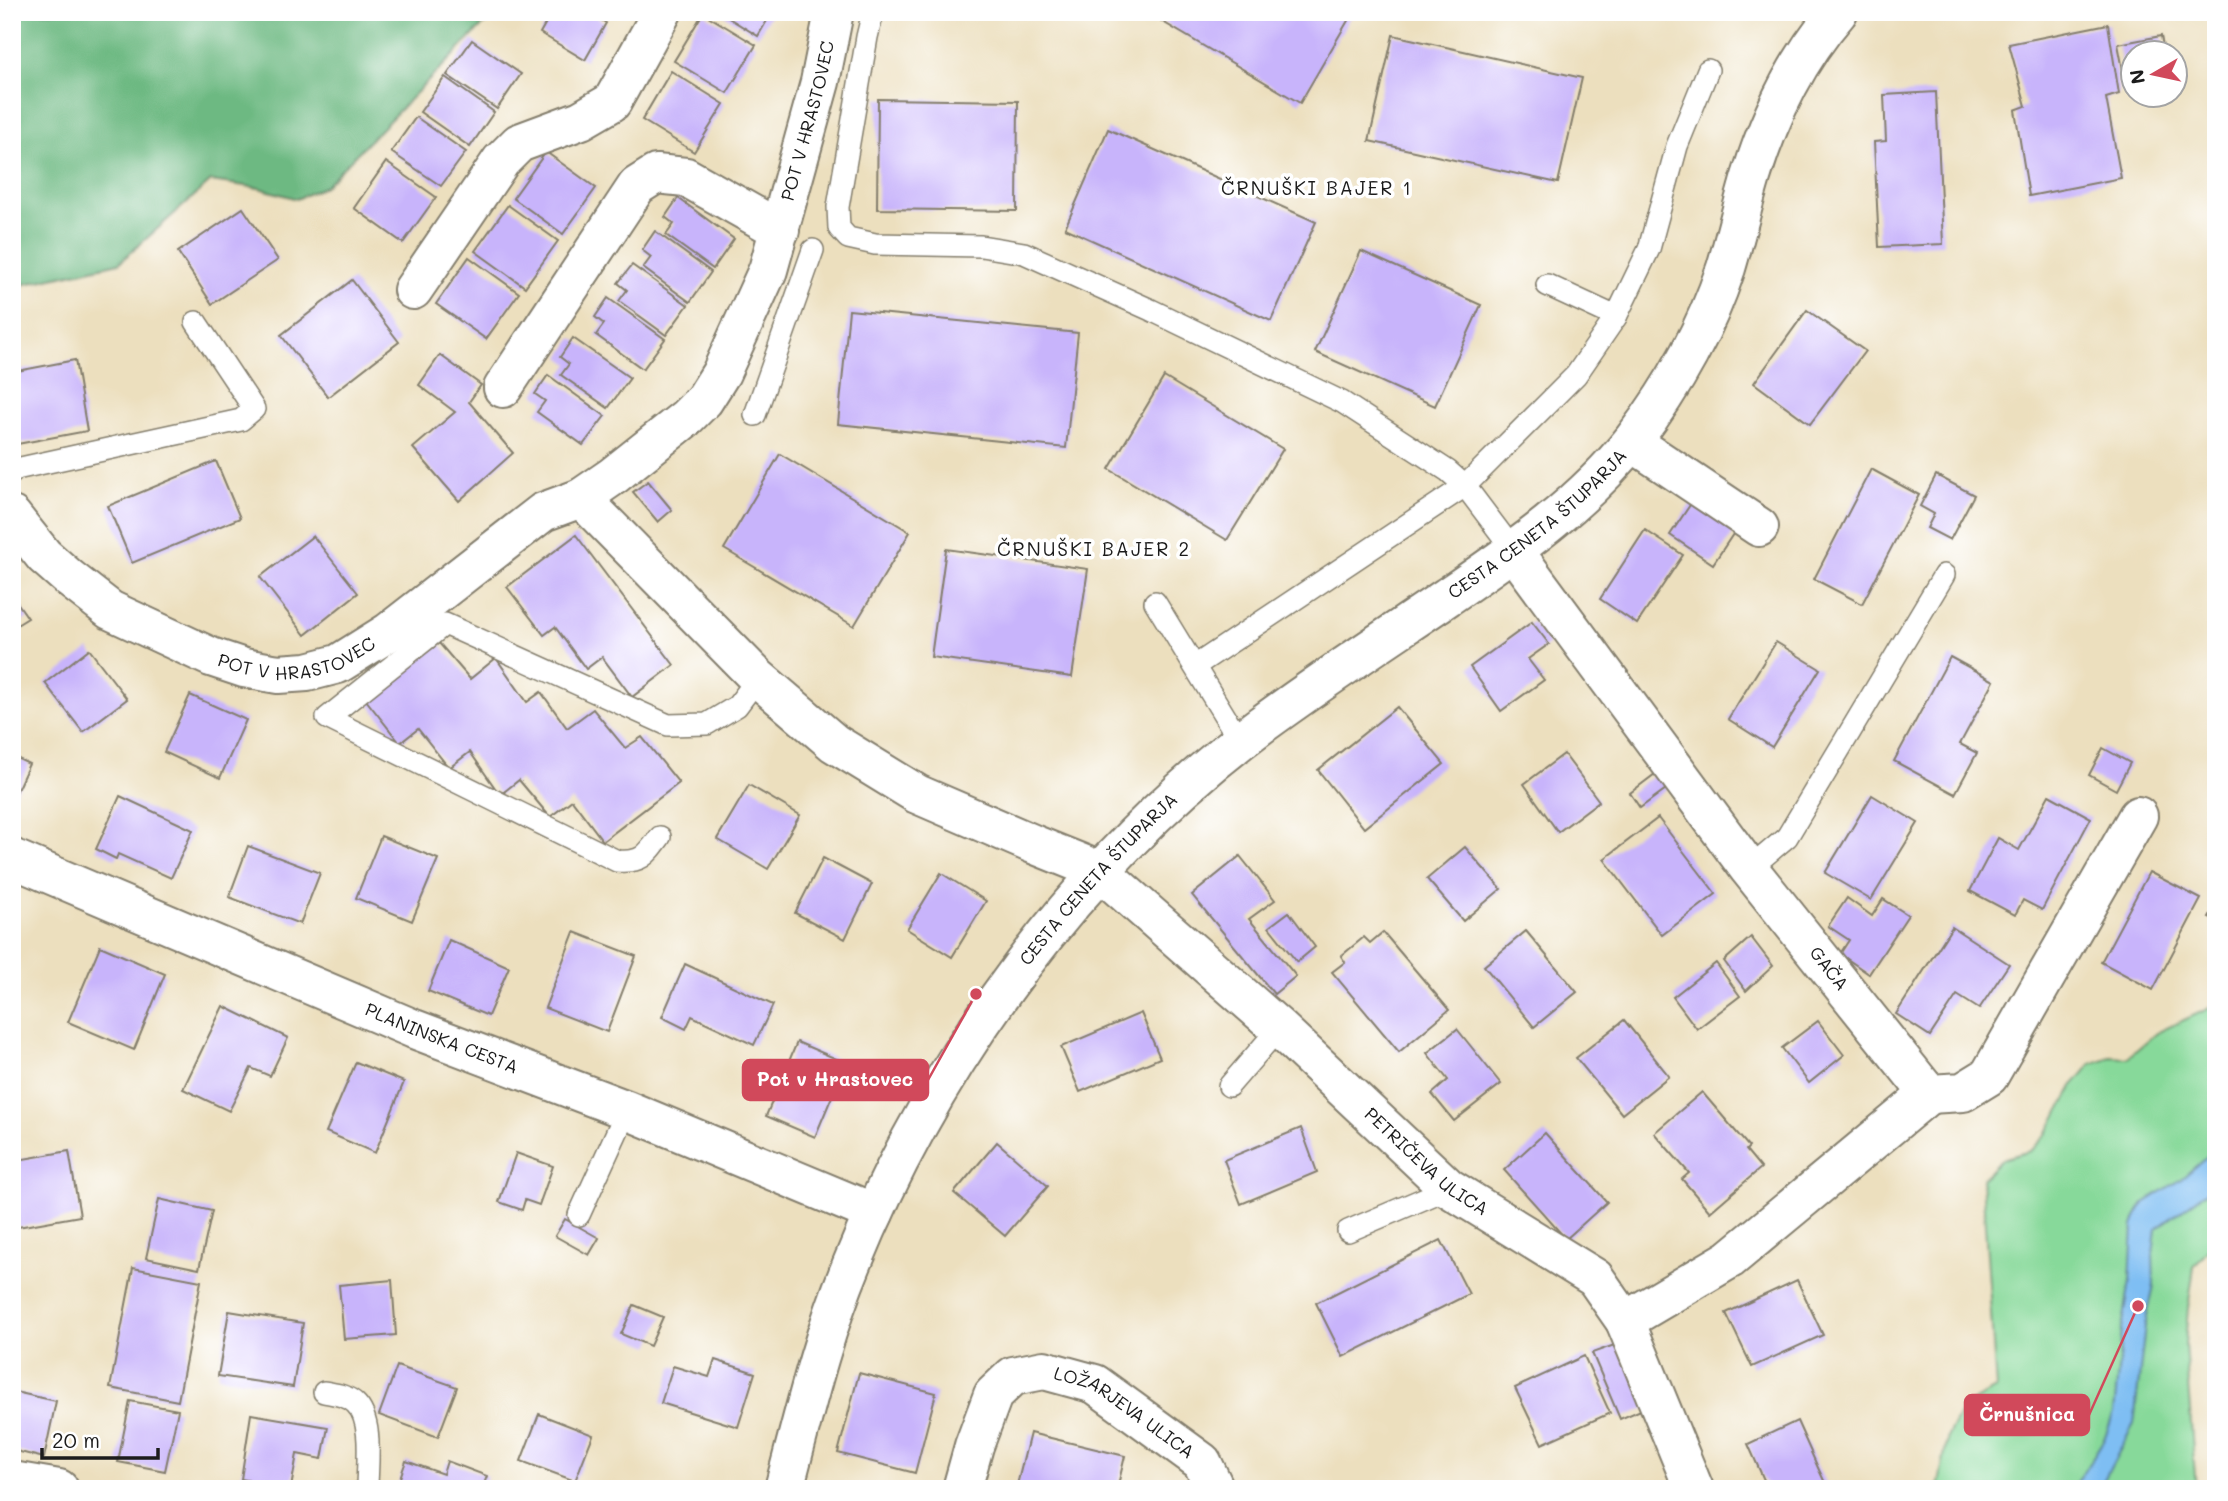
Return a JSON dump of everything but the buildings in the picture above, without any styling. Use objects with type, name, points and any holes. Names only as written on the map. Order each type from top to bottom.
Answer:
[{"type":"street","points":[[413,290],[501,161],[519,143],[582,120],[611,102],[662,12]]},
{"type":"street","name":"POT V HRASTOVEC","points":[[12,516],[44,556],[110,610],[211,657],[244,668],[278,674],[307,672],[338,664],[389,632],[543,512],[581,498],[623,468],[704,400],[721,373],[768,270],[820,82],[834,12]]},
{"type":"street","name":"CESTA CENETA ŠTUPARJA","points":[[785,1489],[828,1329],[851,1265],[874,1213],[925,1115],[992,1006],[1100,870],[1165,805],[1240,741],[1373,646],[1514,551],[1581,496],[1632,442],[1691,350],[1725,270],[1752,174],[1781,99],[1801,61],[1838,12]]},
{"type":"street","points":[[503,388],[636,186],[656,174],[686,177],[780,230]]},
{"type":"street","name":"CESTA CENETA ŠTUPARJA","points":[[1632,442],[1759,527]]},
{"type":"street","points":[[581,498],[758,678],[834,743],[917,794],[1100,870]]},
{"type":"street","name":"GAČA","points":[[1514,551],[1749,869],[1929,1094]]},
{"type":"street","points":[[1625,1321],[1730,1259],[1929,1094],[1963,1092],[1989,1076],[2138,816]]},
{"type":"street","name":"PLANINSKA CESTA","points":[[12,858],[414,1029],[626,1110],[874,1213]]},
{"type":"street","name":"PETRIČEVA ULICA","points":[[1100,870],[1279,1028],[1448,1188],[1595,1278],[1625,1321],[1694,1489]]},
{"type":"street","name":"LOŽARJEVA ULICA","points":[[961,1489],[993,1395],[1013,1376],[1045,1370],[1095,1384],[1202,1462],[1215,1489]]},
{"type":"street","points":[[12,1480],[59,1489]]},
{"type":"lane","points":[[873,12],[838,207],[839,228],[848,238],[875,244],[981,246],[1024,253],[1151,310],[1342,402],[1448,471],[1465,486],[1514,551]]},
{"type":"lane","points":[[1195,666],[1465,486],[1576,375],[1616,317],[1650,249],[1677,146],[1709,70]]},
{"type":"lane","points":[[755,415],[813,250]]},
{"type":"lane","points":[[1547,285],[1616,317]]},
{"type":"lane","points":[[12,472],[241,420],[254,409],[196,322]]},
{"type":"lane","points":[[1749,869],[1787,837],[1944,575]]},
{"type":"lane","points":[[1156,602],[1240,741]]},
{"type":"lane","points":[[660,837],[647,855],[633,862],[617,861],[327,718],[446,624],[668,725],[708,724],[737,706],[758,678]]},
{"type":"lane","points":[[1229,1086],[1279,1028]]},
{"type":"lane","points":[[579,1215],[626,1110]]},
{"type":"lane","points":[[1348,1231],[1448,1188]]},
{"type":"lane","points":[[324,1392],[354,1402],[362,1413],[368,1434],[367,1489]]},
{"type":"green space","points":[[12,12],[496,12],[325,186],[297,199],[259,188],[211,181],[119,263],[12,287]]},
{"type":"green space","points":[[2216,1005],[2216,1239],[2194,1267],[2185,1345],[2196,1489],[1938,1489],[1948,1436],[1963,1406],[1996,1389],[1982,1179],[2002,1159],[2030,1151],[2046,1135],[2075,1083],[2091,1064],[2110,1057],[2127,1058],[2156,1033]]},
{"type":"water","points":[[2216,1149],[2216,1185],[2156,1229],[2153,1254],[2154,1285],[2145,1326],[2134,1424],[2099,1489],[2073,1489],[2104,1439],[2114,1413],[2136,1217],[2144,1203],[2181,1179]]},
{"type":"place","name":"Pot v Hrastovec","points":[[976,994]]},
{"type":"place","name":"Črnušnica","points":[[2138,1306]]},
{"type":"district","name":"ČRNUŠKI BAJER 1","points":[[1317,188]]},
{"type":"district","name":"ČRNUŠKI BAJER 2","points":[[1094,549]]}]
